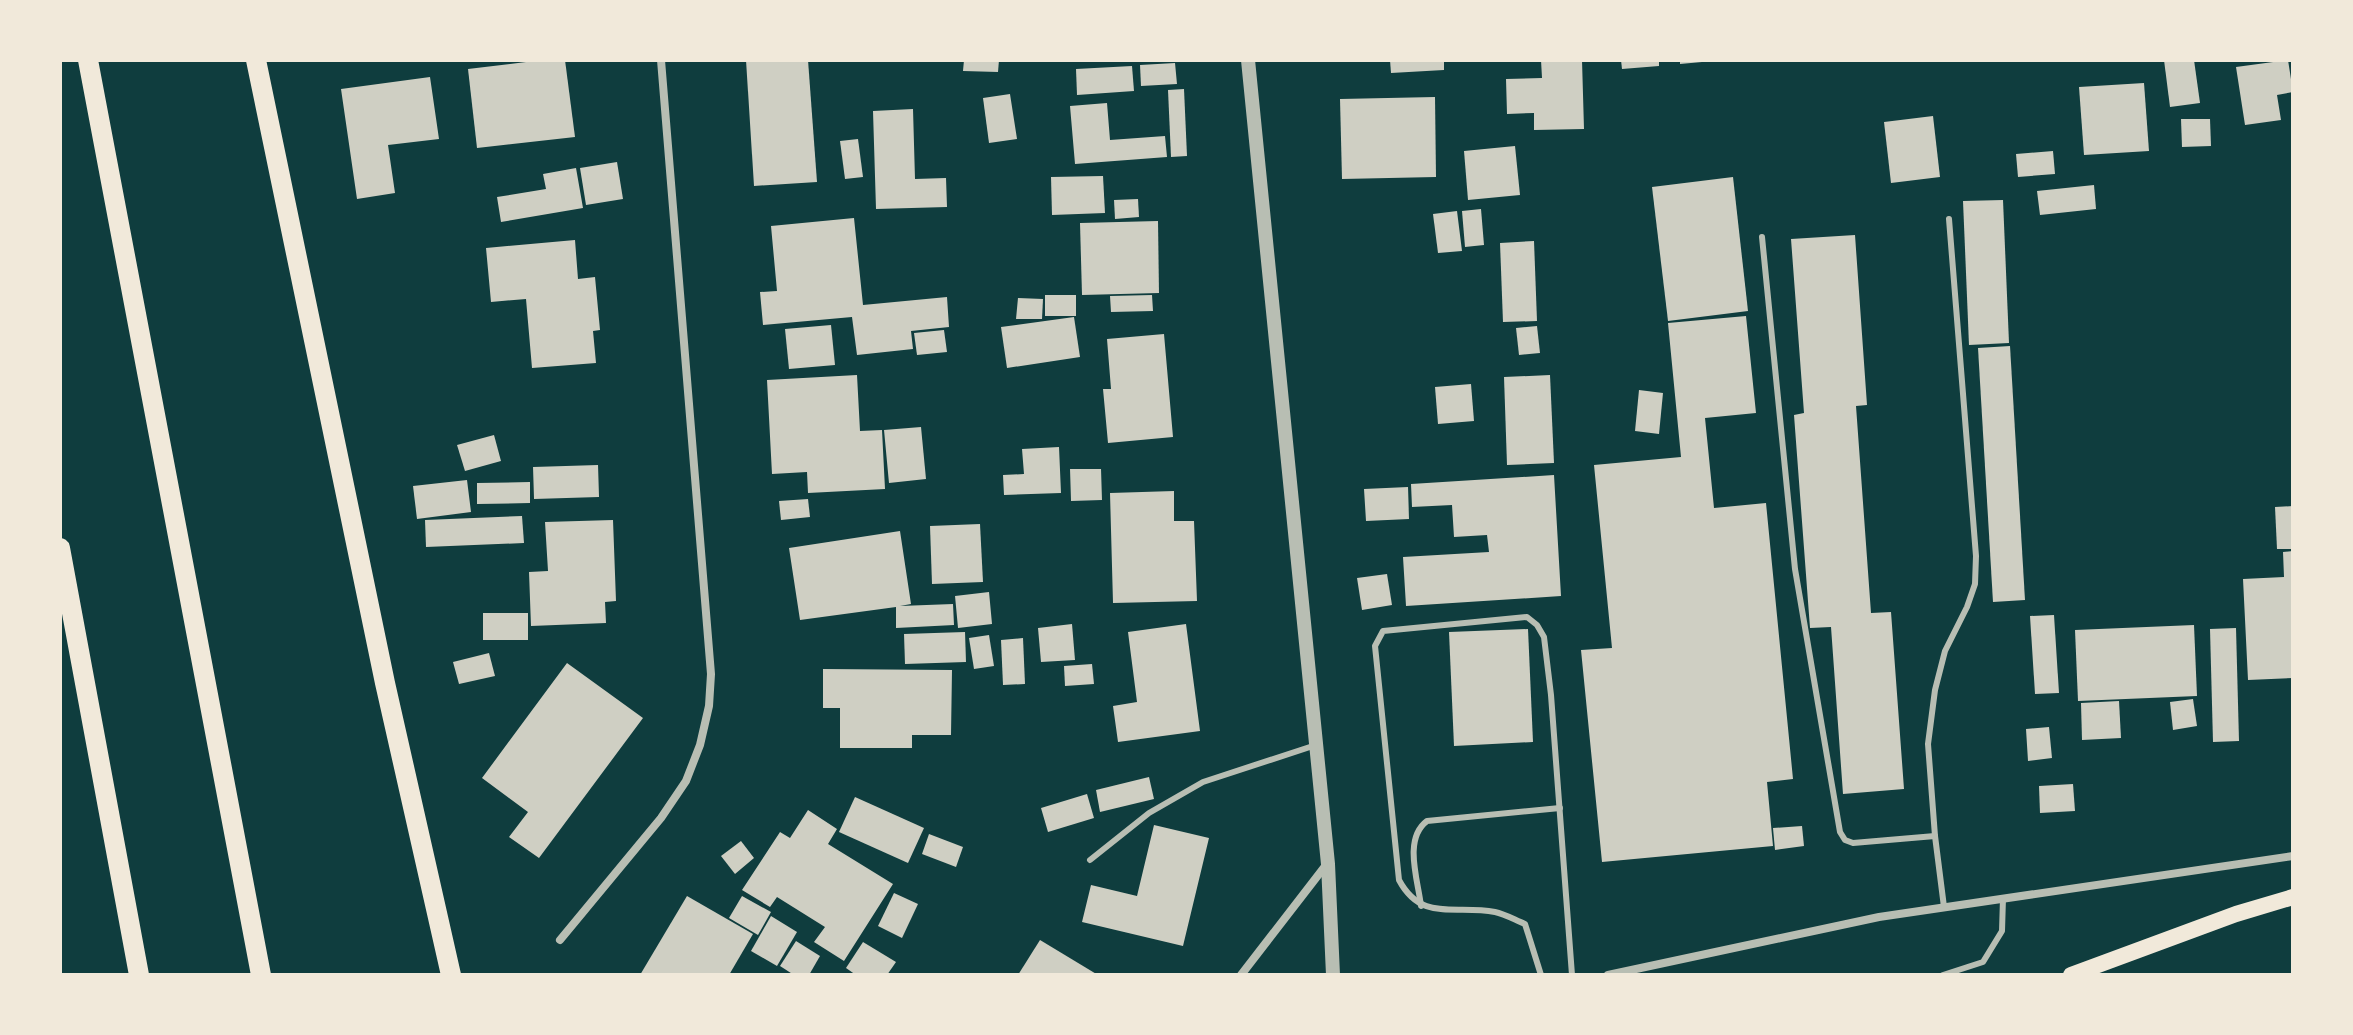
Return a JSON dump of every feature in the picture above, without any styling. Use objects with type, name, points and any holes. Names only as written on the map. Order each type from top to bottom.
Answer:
[{"type":"main road","points":[[88,60],[261,975]]},
{"type":"main road","points":[[256,60],[385,683],[451,975]]},
{"type":"main road","points":[[60,548],[139,975]]},
{"type":"main road","points":[[2071,975],[2236,914],[2293,897]]},
{"type":"street","points":[[560,940],[661,818],[686,781],[700,745],[709,706],[711,674],[661,60]]},
{"type":"street","points":[[1248,60],[1328,864],[1333,975]]},
{"type":"street","points":[[1608,975],[1879,917],[2293,856]]},
{"type":"street","points":[[1241,975],[1328,864]]},
{"type":"lane","points":[[1944,907],[1928,744],[1930,718],[1945,651],[1975,584],[1976,556],[1949,219]]},
{"type":"lane","points":[[1762,237],[1795,569],[1840,832],[1845,840],[1853,843],[1935,836]]},
{"type":"lane","points":[[1541,975],[1525,924],[1496,912],[1421,907],[1405,891],[1396,868],[1375,646],[1383,631],[1527,617],[1537,625],[1544,637],[1572,975]]},
{"type":"lane","points":[[1090,860],[1149,813],[1203,782],[1316,745]]},
{"type":"lane","points":[[1421,907],[1413,840],[1418,828],[1427,821],[1560,808]]},
{"type":"lane","points":[[1943,975],[1983,962],[2002,931],[2003,898]]},
{"type":"building","points":[[565,60],[575,137],[477,148],[468,69]]},
{"type":"building","points":[[746,60],[808,60],[817,182],[754,186]]},
{"type":"building","points":[[964,60],[999,60],[998,72],[963,71]]},
{"type":"building","points":[[1390,60],[1444,60],[1444,70],[1391,73]]},
{"type":"building","points":[[1541,60],[1582,60],[1584,129],[1534,130],[1534,113],[1507,114],[1506,79],[1542,78]]},
{"type":"building","points":[[1621,60],[1659,60],[1659,66],[1622,69]]},
{"type":"building","points":[[1680,60],[1702,60],[1702,62],[1680,64]]},
{"type":"building","points":[[2164,60],[2194,60],[2200,103],[2170,107]]},
{"type":"building","points":[[2288,60],[2293,92],[2277,95],[2281,120],[2245,125],[2236,67]]},
{"type":"building","points":[[1175,63],[1177,84],[1141,86],[1140,65]]},
{"type":"building","points":[[1132,66],[1134,91],[1077,95],[1076,69]]},
{"type":"building","points":[[430,77],[439,139],[388,145],[395,193],[357,199],[341,89]]},
{"type":"building","points":[[2144,83],[2149,151],[2084,155],[2079,87]]},
{"type":"building","points":[[1184,89],[1187,156],[1171,157],[1168,90]]},
{"type":"building","points":[[1010,94],[1017,139],[989,143],[983,98]]},
{"type":"building","points":[[1435,97],[1436,177],[1342,179],[1340,99]]},
{"type":"building","points":[[1107,103],[1110,140],[1165,136],[1167,157],[1075,164],[1070,106]]},
{"type":"building","points":[[913,109],[915,179],[946,178],[947,207],[876,209],[873,111]]},
{"type":"building","points":[[1933,116],[1940,177],[1891,183],[1884,122]]},
{"type":"building","points":[[2181,119],[2210,119],[2211,146],[2182,147]]},
{"type":"building","points":[[858,139],[863,177],[845,179],[840,141]]},
{"type":"building","points":[[1515,146],[1520,195],[1468,200],[1464,151]]},
{"type":"building","points":[[2053,151],[2055,174],[2018,177],[2016,154]]},
{"type":"building","points":[[617,162],[623,199],[586,205],[580,168]]},
{"type":"building","points":[[576,168],[583,208],[501,222],[497,197],[546,189],[543,174]]},
{"type":"building","points":[[1103,176],[1105,213],[1052,215],[1051,177]]},
{"type":"building","points":[[1733,177],[1748,311],[1668,321],[1652,187]]},
{"type":"building","points":[[2094,185],[2096,209],[2040,215],[2037,191]]},
{"type":"building","points":[[1138,199],[1139,217],[1115,219],[1114,200]]},
{"type":"building","points":[[2003,200],[2009,343],[1969,345],[1963,201]]},
{"type":"building","points":[[1481,209],[1484,245],[1465,247],[1462,211]]},
{"type":"building","points":[[1457,211],[1462,251],[1438,253],[1433,214]]},
{"type":"building","points":[[854,218],[863,305],[947,297],[949,327],[911,331],[913,349],[857,355],[852,317],[763,325],[760,292],[777,291],[771,226]]},
{"type":"building","points":[[1158,221],[1159,293],[1082,295],[1080,223]]},
{"type":"building","points":[[1855,235],[1867,405],[1856,406],[1871,613],[1891,612],[1904,789],[1843,794],[1831,627],[1810,628],[1794,415],[1804,413],[1791,239]]},
{"type":"building","points":[[575,240],[578,279],[595,277],[600,330],[593,331],[596,363],[532,368],[526,299],[491,302],[486,248]]},
{"type":"building","points":[[1534,241],[1537,321],[1503,322],[1500,243]]},
{"type":"building","points":[[1045,295],[1076,295],[1076,316],[1045,316]]},
{"type":"building","points":[[1152,295],[1153,311],[1111,312],[1110,296]]},
{"type":"building","points":[[1018,298],[1043,299],[1042,319],[1016,319]]},
{"type":"building","points":[[1746,316],[1756,413],[1705,418],[1714,508],[1766,503],[1793,779],[1767,782],[1773,846],[1602,862],[1581,650],[1612,648],[1594,465],[1681,457],[1668,323]]},
{"type":"building","points":[[1074,317],[1080,357],[1007,368],[1001,327]]},
{"type":"building","points":[[831,325],[835,365],[789,369],[785,329]]},
{"type":"building","points":[[1537,326],[1540,353],[1519,355],[1516,328]]},
{"type":"building","points":[[944,330],[947,352],[917,355],[914,333]]},
{"type":"building","points":[[1164,334],[1173,437],[1108,443],[1103,389],[1111,389],[1107,339]]},
{"type":"building","points":[[2010,346],[2025,600],[1993,602],[1978,348]]},
{"type":"building","points":[[857,375],[860,431],[882,430],[885,489],[808,493],[807,472],[772,474],[767,380]]},
{"type":"building","points":[[1550,375],[1554,463],[1507,465],[1504,377]]},
{"type":"building","points":[[1471,384],[1474,421],[1438,424],[1435,387]]},
{"type":"building","points":[[1639,390],[1663,393],[1659,434],[1635,431]]},
{"type":"building","points":[[921,427],[926,479],[889,483],[884,430]]},
{"type":"building","points":[[494,435],[501,461],[465,471],[457,445]]},
{"type":"building","points":[[1059,447],[1061,493],[1004,495],[1003,475],[1024,474],[1022,449]]},
{"type":"building","points":[[598,465],[599,497],[534,499],[533,467]]},
{"type":"building","points":[[1070,469],[1101,469],[1102,500],[1071,501]]},
{"type":"building","points":[[1554,475],[1561,596],[1406,606],[1403,557],[1489,552],[1487,535],[1454,537],[1452,505],[1412,507],[1411,484]]},
{"type":"building","points":[[467,480],[471,512],[417,519],[413,486]]},
{"type":"building","points":[[530,482],[530,503],[477,504],[477,483]]},
{"type":"building","points":[[1408,487],[1409,519],[1366,521],[1364,489]]},
{"type":"building","points":[[1174,491],[1174,521],[1194,521],[1197,601],[1113,603],[1110,493]]},
{"type":"building","points":[[808,499],[810,517],[781,520],[779,501]]},
{"type":"building","points":[[2293,506],[2293,549],[2277,549],[2275,507]]},
{"type":"building","points":[[522,516],[524,543],[426,547],[425,520]]},
{"type":"building","points":[[613,520],[616,601],[605,602],[606,623],[531,626],[529,572],[548,571],[545,522]]},
{"type":"building","points":[[980,524],[983,582],[932,584],[930,526]]},
{"type":"building","points":[[900,531],[911,604],[900,606],[953,604],[954,625],[896,628],[896,607],[800,620],[789,548]]},
{"type":"building","points":[[2293,551],[2293,678],[2248,680],[2243,579],[2284,577],[2283,552]]},
{"type":"building","points":[[1387,574],[1392,605],[1362,610],[1357,578]]},
{"type":"building","points":[[989,592],[992,624],[958,628],[955,596]]},
{"type":"building","points":[[483,613],[528,613],[528,640],[483,640]]},
{"type":"building","points":[[2054,615],[2059,693],[2035,694],[2030,616]]},
{"type":"building","points":[[1072,624],[1075,660],[1041,662],[1038,628]]},
{"type":"building","points":[[1186,624],[1200,731],[1118,742],[1113,706],[1137,702],[1128,632]]},
{"type":"building","points":[[2194,625],[2197,696],[2078,701],[2075,630]]},
{"type":"building","points":[[2236,628],[2239,741],[2213,742],[2210,629]]},
{"type":"building","points":[[1528,629],[1533,742],[1454,746],[1449,632]]},
{"type":"building","points":[[965,632],[966,662],[905,664],[904,634]]},
{"type":"building","points":[[989,635],[994,666],[974,669],[969,638]]},
{"type":"building","points":[[1023,638],[1025,684],[1003,685],[1001,640]]},
{"type":"building","points":[[489,653],[495,676],[459,684],[453,662]]},
{"type":"building","points":[[567,663],[643,718],[539,858],[509,837],[528,812],[482,778]]},
{"type":"building","points":[[1092,664],[1094,684],[1065,686],[1064,666]]},
{"type":"building","points":[[823,669],[952,670],[951,735],[912,735],[912,748],[840,748],[840,708],[823,708]]},
{"type":"building","points":[[2193,699],[2197,726],[2173,730],[2170,702]]},
{"type":"building","points":[[2119,701],[2121,738],[2082,740],[2081,703]]},
{"type":"building","points":[[2049,727],[2052,758],[2028,761],[2026,729]]},
{"type":"building","points":[[1149,777],[1154,799],[1100,812],[1096,790]]},
{"type":"building","points":[[2073,784],[2075,811],[2040,813],[2039,786]]},
{"type":"building","points":[[1087,794],[1094,818],[1048,832],[1041,808]]},
{"type":"building","points":[[855,797],[924,828],[908,863],[839,832]]},
{"type":"building","points":[[808,810],[837,829],[828,844],[893,884],[844,961],[814,942],[825,927],[777,897],[770,907],[742,890],[780,832],[790,838]]},
{"type":"building","points":[[1154,825],[1209,838],[1183,946],[1082,922],[1091,885],[1137,896]]},
{"type":"building","points":[[1802,826],[1804,846],[1775,850],[1773,828]]},
{"type":"building","points":[[929,834],[963,847],[956,867],[922,854]]},
{"type":"building","points":[[741,841],[754,858],[735,874],[721,856]]},
{"type":"building","points":[[894,893],[918,904],[902,938],[878,926]]},
{"type":"building","points":[[687,896],[753,934],[729,975],[640,975]]},
{"type":"building","points":[[742,896],[771,912],[758,935],[729,918]]},
{"type":"building","points":[[771,916],[797,932],[777,966],[751,951]]},
{"type":"building","points":[[1040,940],[1098,975],[1018,975]]},
{"type":"building","points":[[796,941],[820,956],[809,975],[794,975],[780,966]]},
{"type":"building","points":[[863,942],[896,962],[887,975],[856,975],[846,968]]}]
